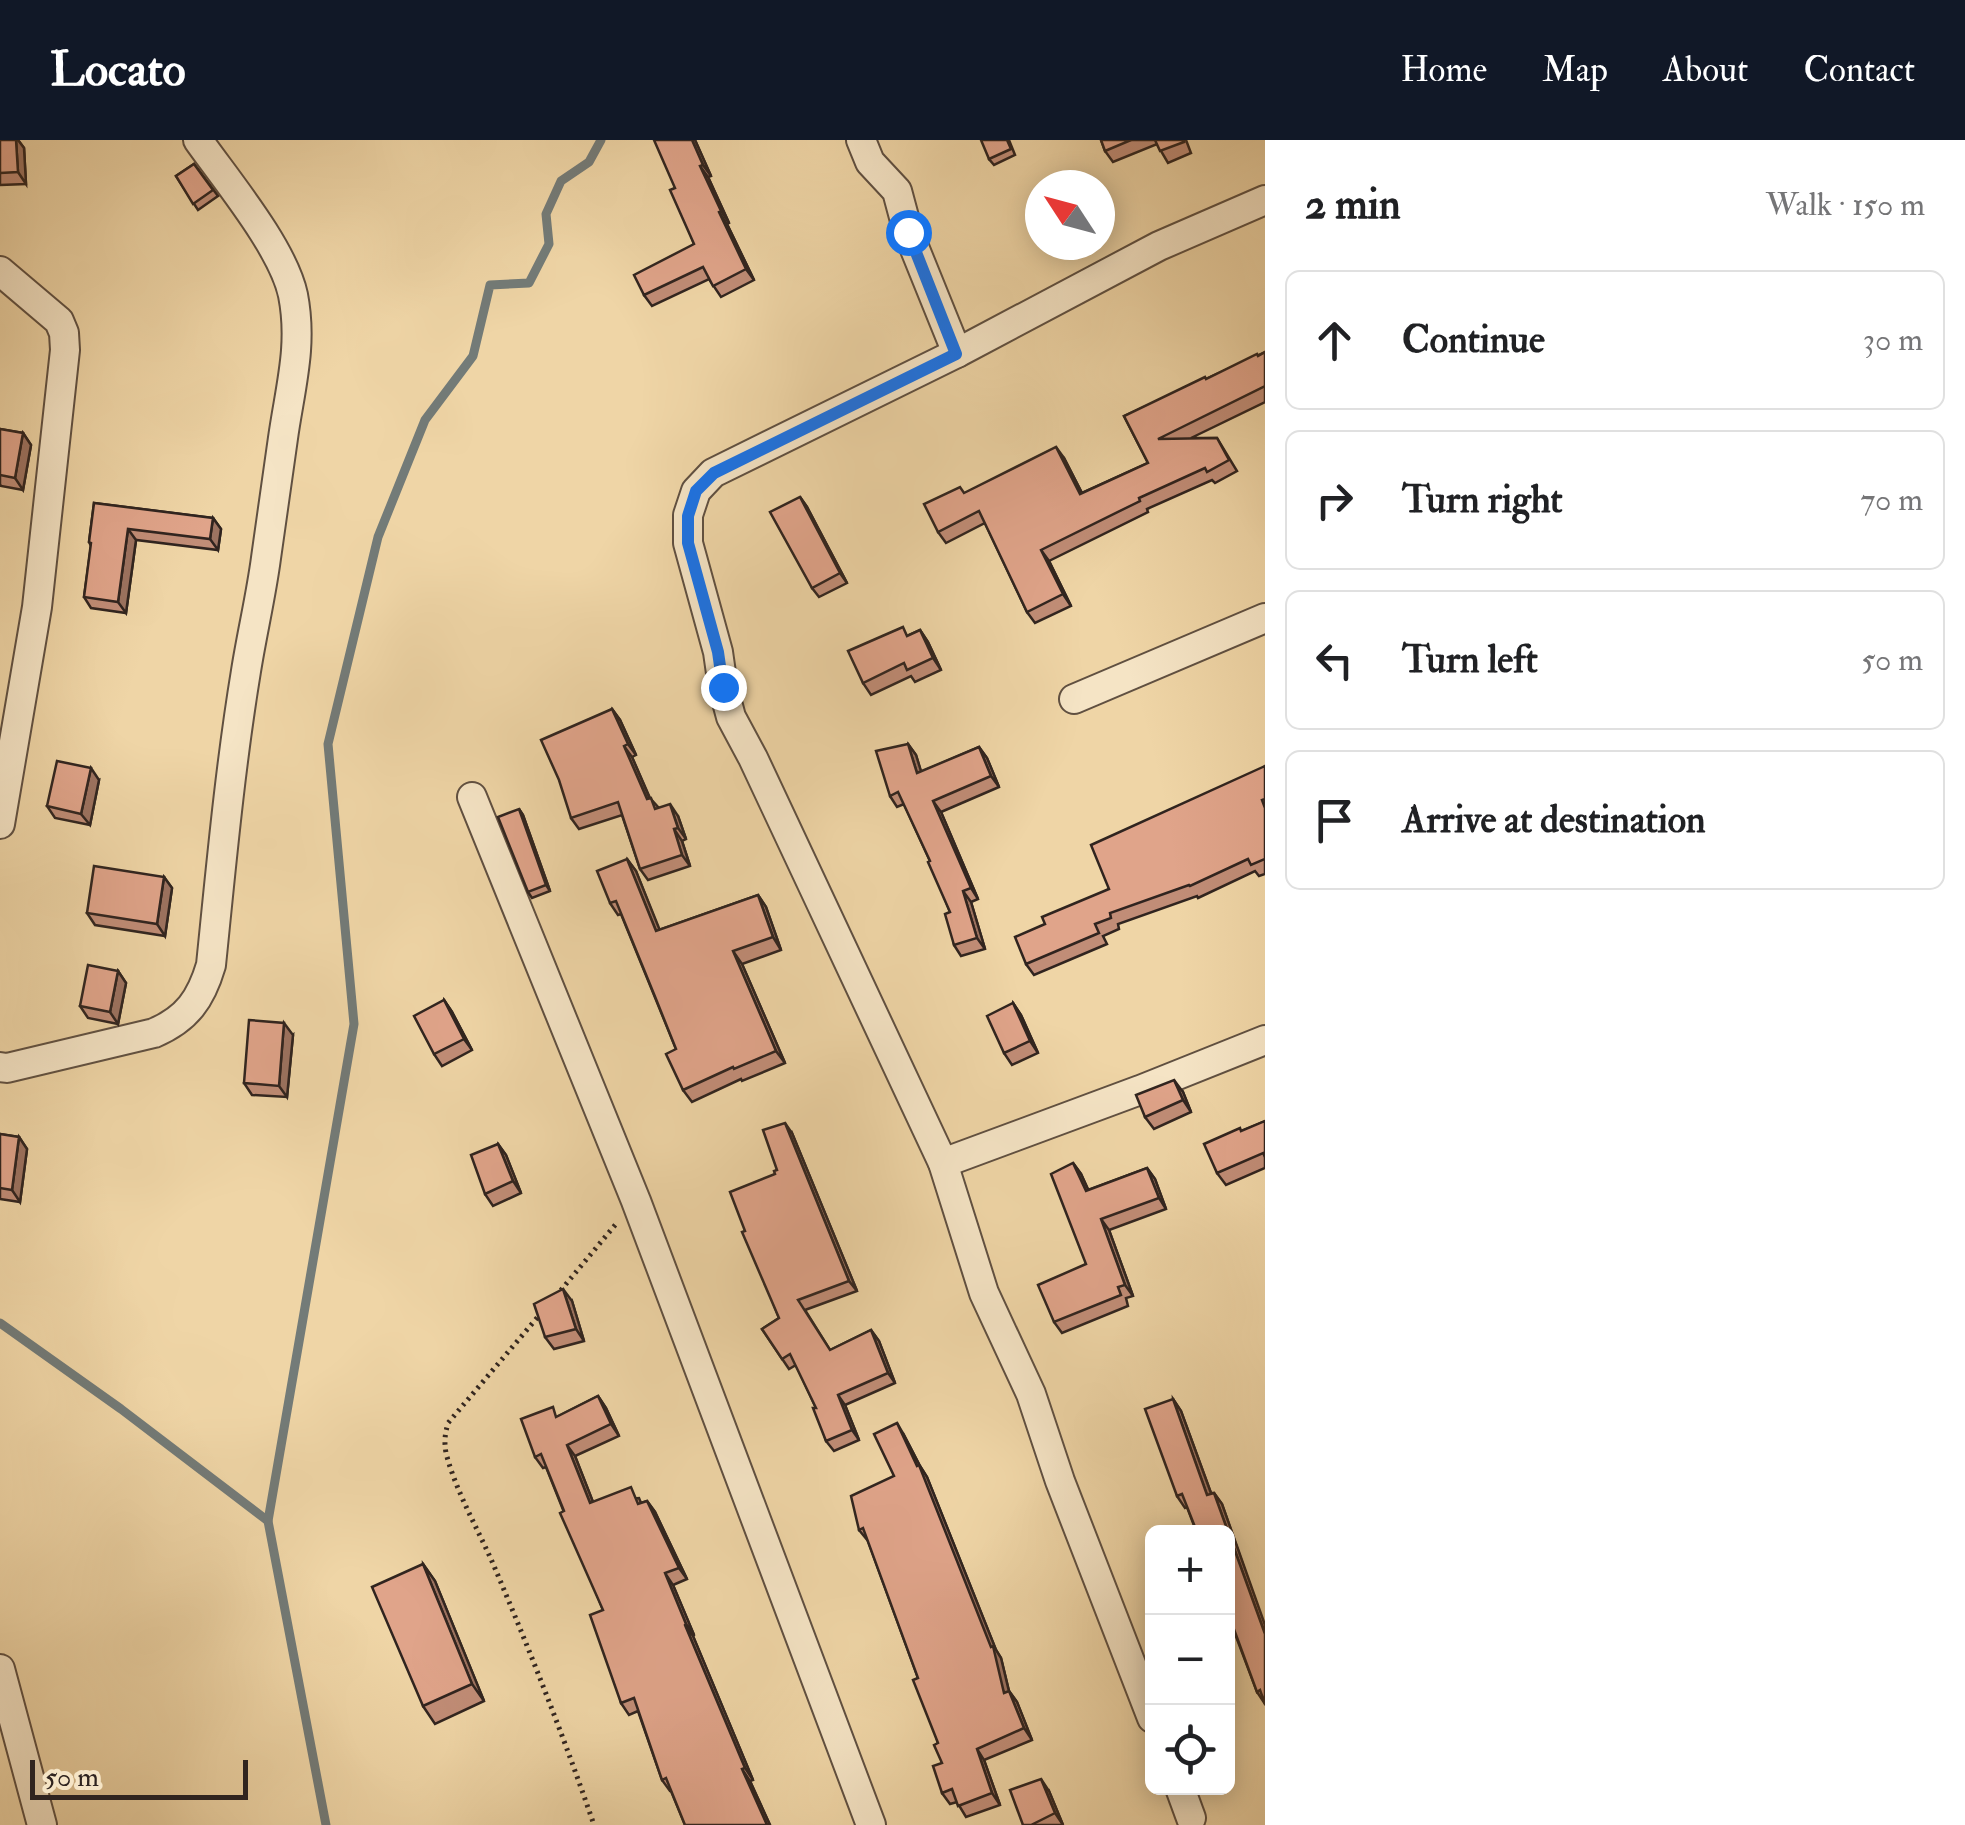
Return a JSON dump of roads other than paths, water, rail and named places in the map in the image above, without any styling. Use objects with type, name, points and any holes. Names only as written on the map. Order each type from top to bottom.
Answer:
[{"type":"street","points":[[0,1066],[7,1068],[154,1033],[174,1024],[205,987],[211,965],[235,744],[296,363],[297,324],[292,290],[281,264],[198,140]]},
{"type":"street","points":[[860,140],[870,162],[898,191],[908,232],[956,354]]},
{"type":"street","points":[[1147,1705],[1060,1481],[1031,1394],[984,1294],[943,1163],[754,758],[731,717],[688,543],[688,516],[696,491],[714,473],[956,354],[1159,246],[1265,200]]},
{"type":"street","points":[[0,271],[58,321],[64,334],[37,607],[0,824]]},
{"type":"street","points":[[1074,698],[1265,618]]},
{"type":"street","points":[[472,796],[636,1200],[872,1825]]},
{"type":"street","points":[[943,1163],[1265,1040]]},
{"type":"street","points":[[0,1669],[42,1825]]},
{"type":"street","points":[[1183,1795],[1192,1818]]},
{"type":"waterway","points":[[326,1825],[268,1521],[354,1024],[328,744],[378,537],[425,420],[473,356],[490,285],[529,283],[549,244],[546,214],[561,181],[589,162],[601,140]]},
{"type":"waterway","points":[[0,1323],[268,1521]]}]
